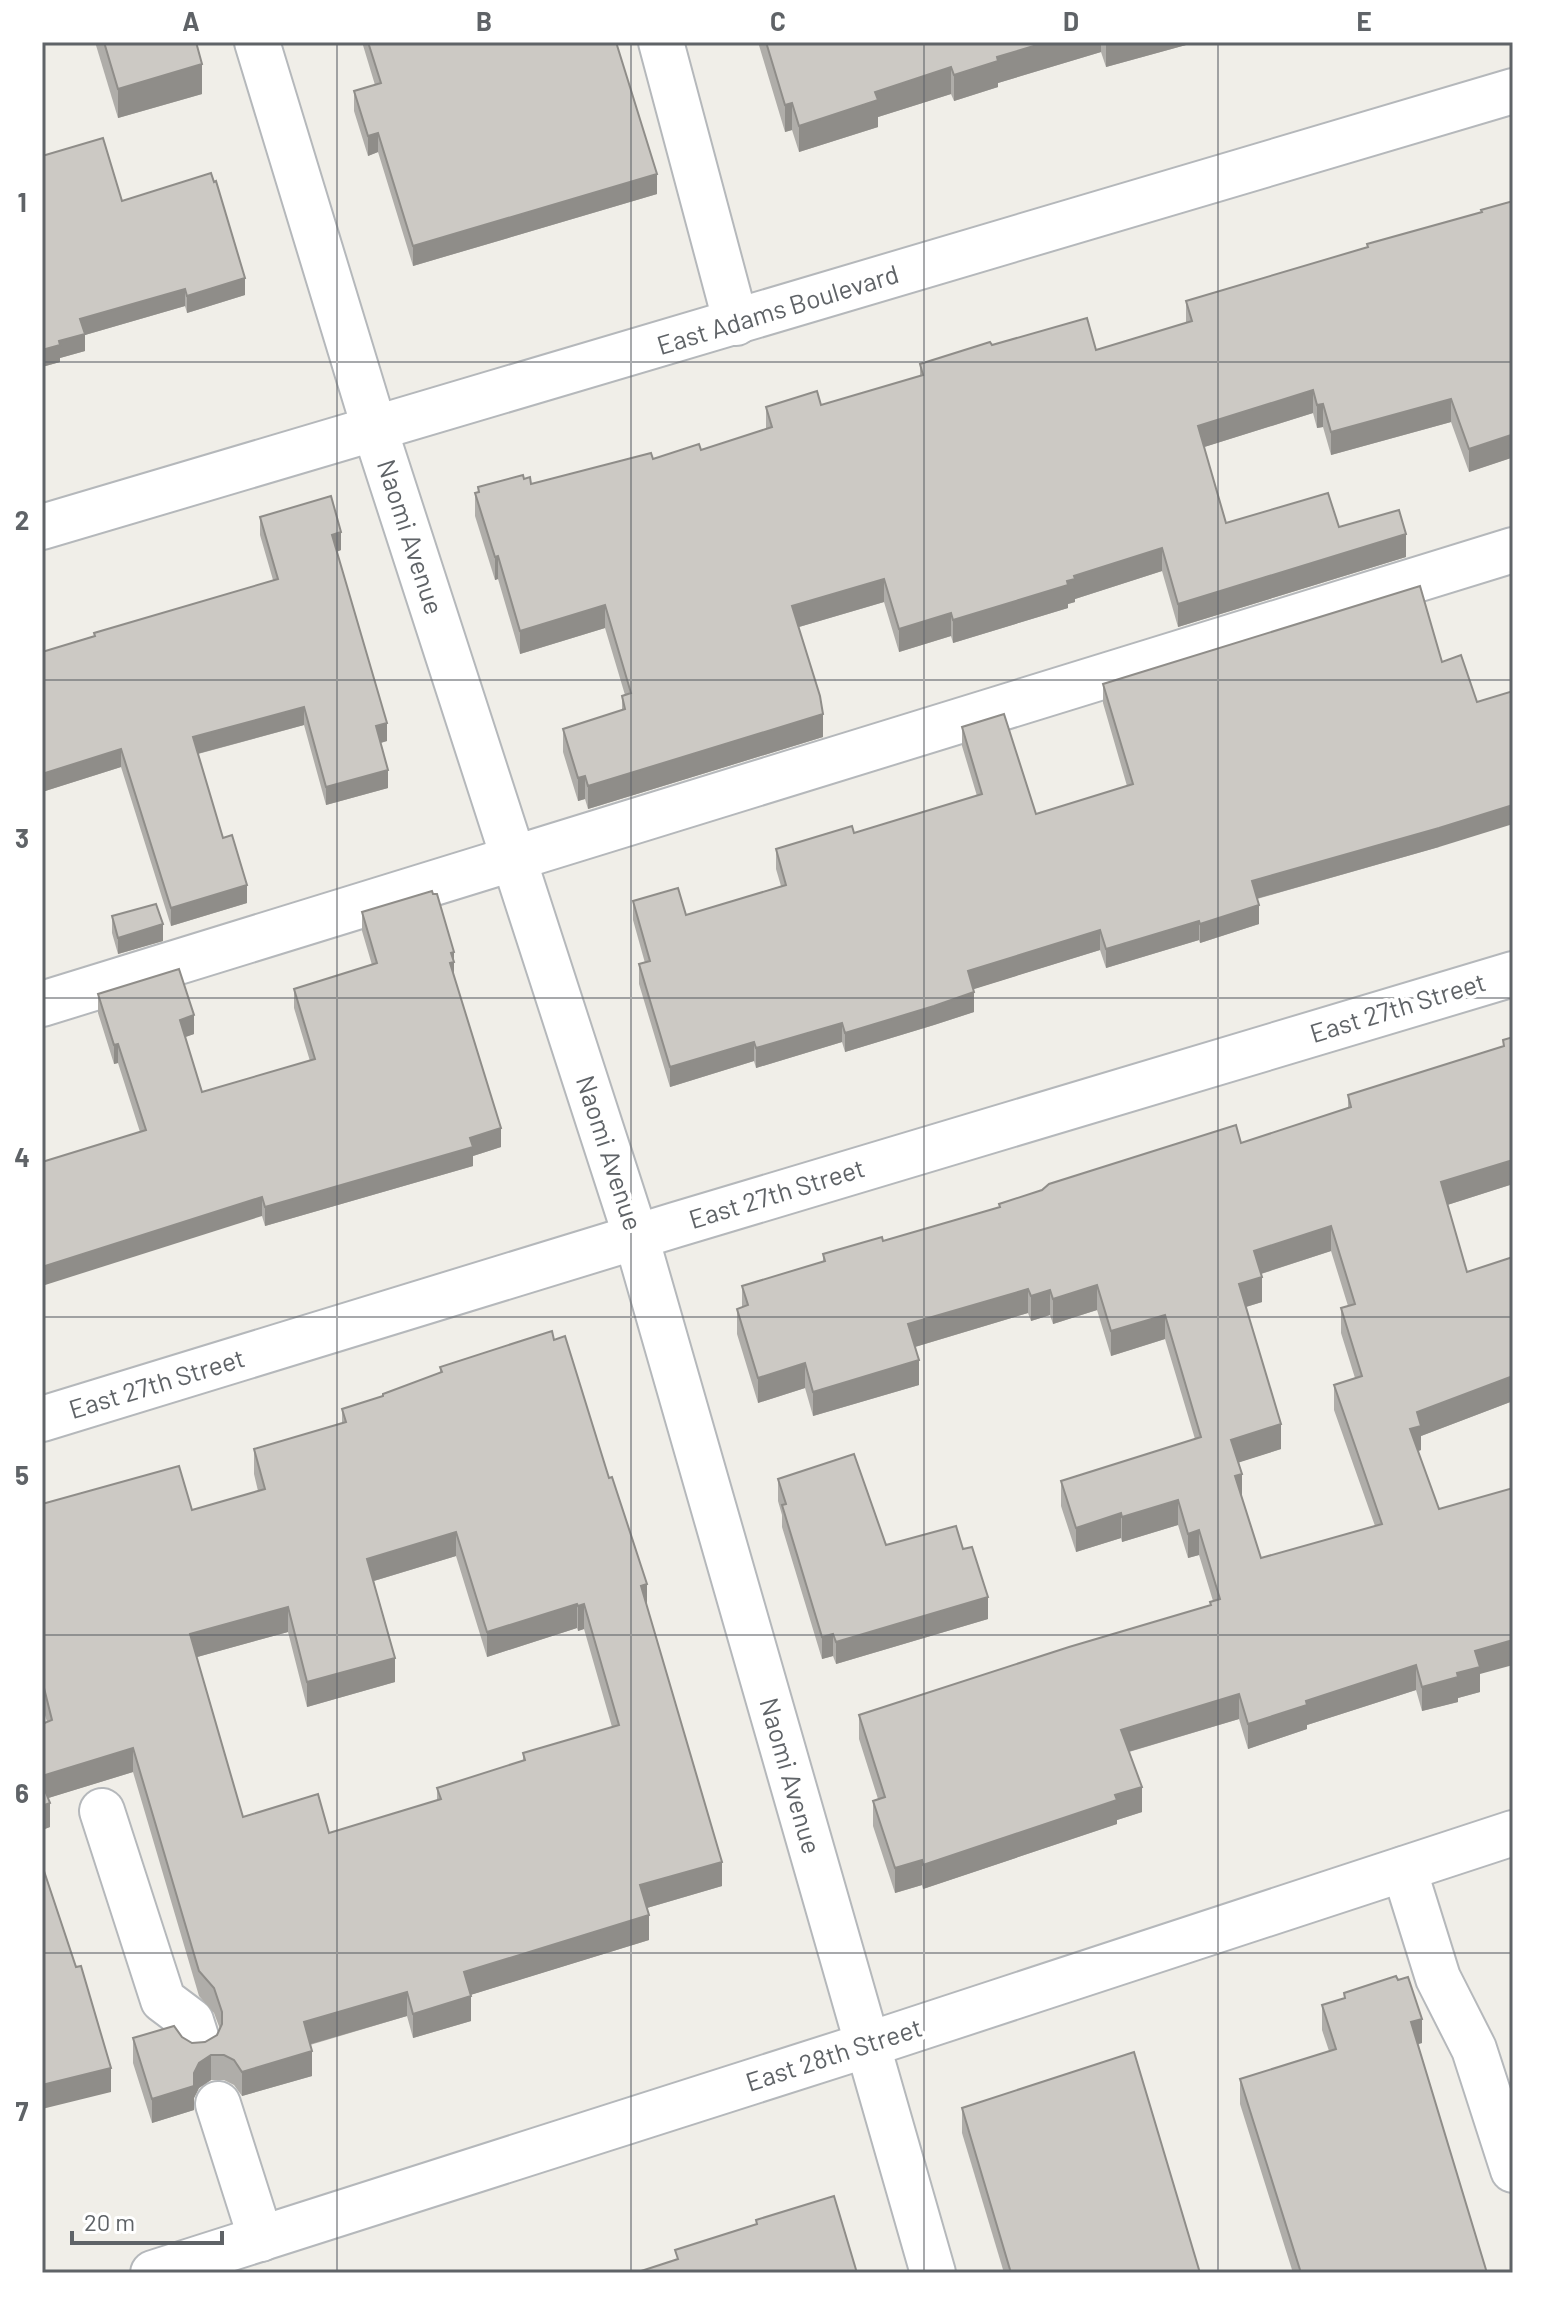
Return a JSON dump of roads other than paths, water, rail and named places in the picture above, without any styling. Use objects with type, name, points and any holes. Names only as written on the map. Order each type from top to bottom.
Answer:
[{"type":"street","name":"Naomi Avenue","points":[[257,42],[375,430],[636,1237],[933,2273]]},
{"type":"street","points":[[661,42],[736,323]]},
{"type":"street","name":"East Adams Boulevard","points":[[42,527],[1513,91]]},
{"type":"street","points":[[42,1004],[1513,550]]},
{"type":"street","name":"East 27th Street","points":[[42,1419],[1513,974]]},
{"type":"street","points":[[102,1811],[163,2000],[191,2021],[198,2043]]},
{"type":"street","name":"East 28th Street","points":[[153,2273],[867,2045],[1513,1833]]},
{"type":"street","points":[[1404,1869],[1438,1978],[1474,2049],[1513,2170]]},
{"type":"street","points":[[218,2104],[261,2239]]}]
